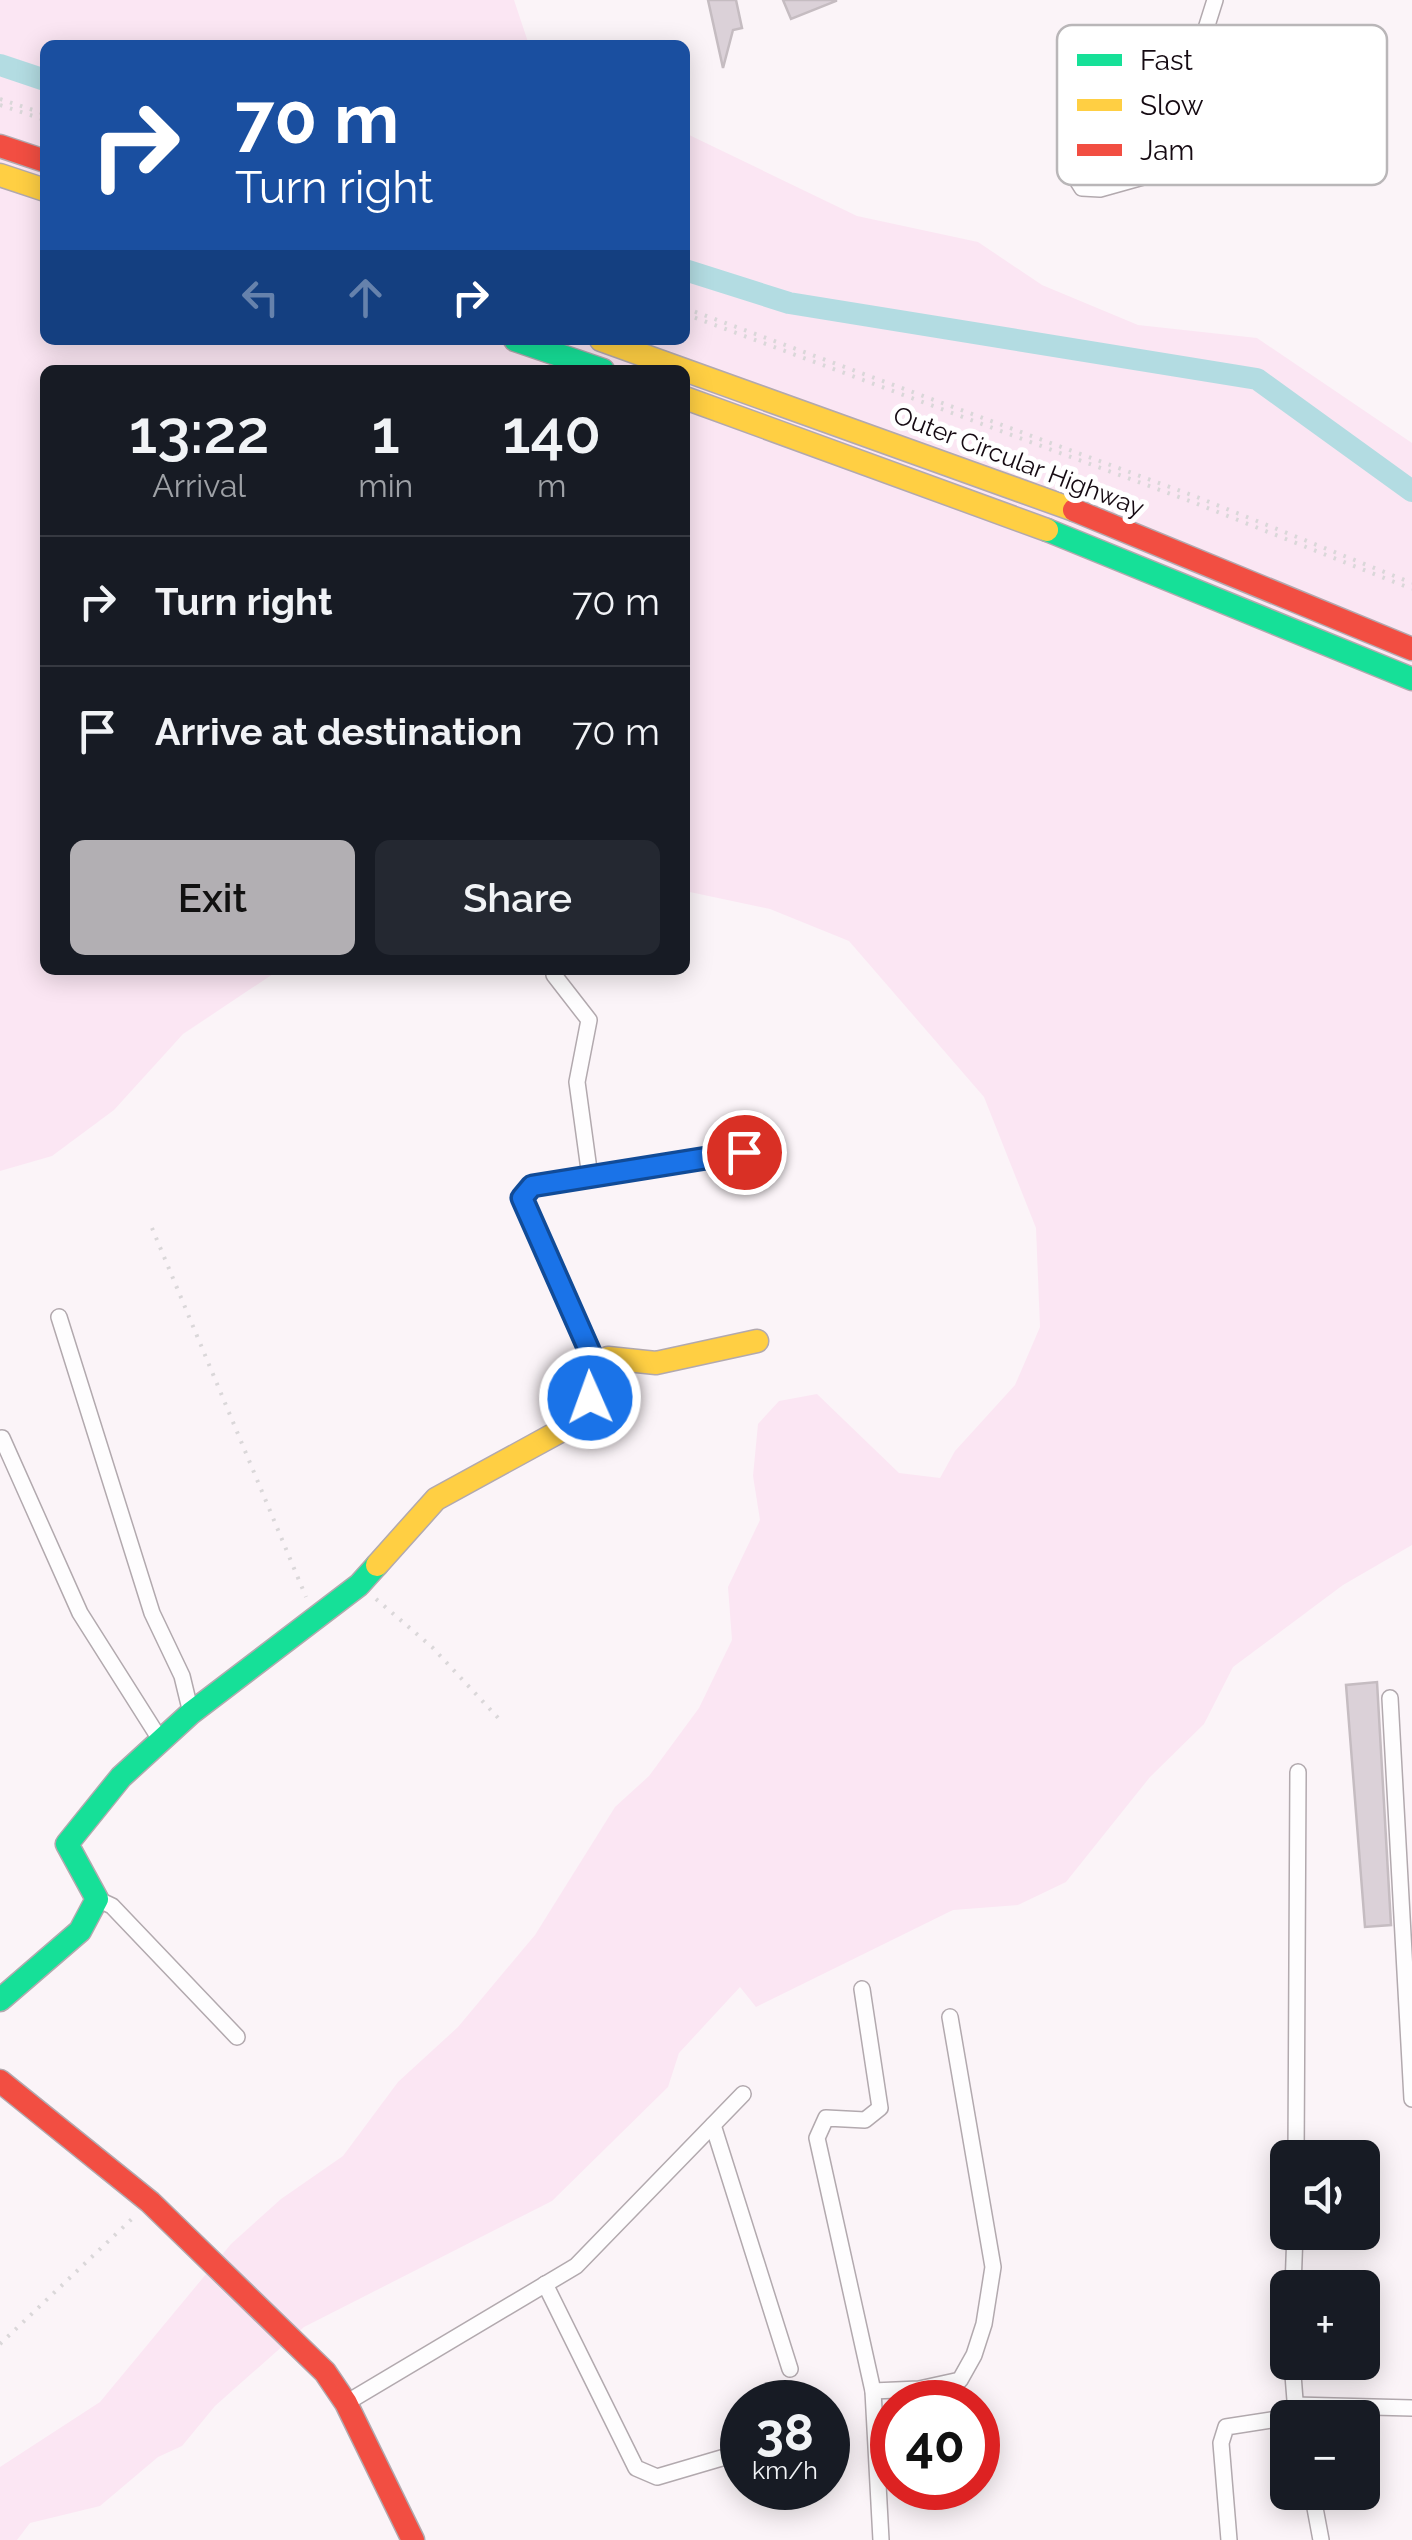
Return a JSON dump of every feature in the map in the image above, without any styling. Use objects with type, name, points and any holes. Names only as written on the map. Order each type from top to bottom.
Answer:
[{"type":"main road","points":[[0,146],[40,159]]},
{"type":"main road","points":[[0,176],[40,188]]},
{"type":"main road","points":[[530,345],[588,365]]},
{"type":"main road","name":"Outer Circular Highway","points":[[615,345],[670,365]]},
{"type":"main road","name":"Outer Circular Highway","points":[[690,372],[1101,520],[1412,649]]},
{"type":"main road","points":[[690,400],[1109,552],[1412,679]]},
{"type":"main road","points":[[0,2000],[80,1931],[97,1899],[68,1844],[121,1777],[192,1713],[359,1585],[436,1499],[564,1429],[590,1398],[597,1368],[608,1358],[656,1363],[757,1341]]},
{"type":"main road","points":[[0,2081],[150,2202],[324,2372],[346,2404],[413,2540]]},
{"type":"street","points":[[1208,25],[1216,0]]},
{"type":"street","points":[[1080,185],[1100,189],[1116,185]]},
{"type":"street","points":[[554,975],[589,1020],[577,1082],[590,1176]]},
{"type":"street","points":[[597,1368],[522,1198],[532,1186],[744,1152]]},
{"type":"street","points":[[59,1317],[152,1613],[182,1676],[192,1713]]},
{"type":"street","points":[[2,1438],[80,1612],[161,1741]]},
{"type":"street","points":[[1390,1698],[1408,1947],[1412,2098]]},
{"type":"street","points":[[1296,2140],[1298,1772]]},
{"type":"street","points":[[97,1899],[112,1906],[237,2037]]},
{"type":"street","points":[[862,1989],[880,2108],[865,2120],[826,2118],[818,2138],[871,2380]]},
{"type":"street","points":[[950,2016],[992,2267],[984,2324],[974,2355],[960,2380]]},
{"type":"street","points":[[346,2404],[576,2266],[743,2094]]},
{"type":"street","points":[[713,2126],[790,2370]]},
{"type":"street","points":[[545,2284],[636,2468],[656,2477],[720,2458]]},
{"type":"street","points":[[1380,2409],[1412,2408]]},
{"type":"street","points":[[1229,2540],[1221,2444],[1226,2427],[1270,2418]]},
{"type":"street","points":[[879,2510],[880,2540]]},
{"type":"street","points":[[1315,2510],[1321,2540]]},
{"type":"path","points":[[0,102],[40,115]]},
{"type":"path","points":[[690,313],[1412,586]]},
{"type":"path","points":[[152,1228],[316,1621]]},
{"type":"path","points":[[359,1585],[432,1647],[501,1721]]},
{"type":"path","points":[[0,2344],[150,2202]]},
{"type":"shaded area","points":[[0,0],[514,0],[527,40],[40,40],[40,345],[690,345],[690,135],[857,216],[978,242],[1042,285],[1138,325],[1257,338],[1412,443],[1412,1545],[1343,1585],[1233,1667],[1204,1724],[1150,1777],[1066,1882],[1018,1905],[953,1910],[756,2007],[740,1987],[679,2053],[668,2087],[552,2201],[304,2327],[215,2406],[182,2446],[158,2457],[100,2506],[30,2523],[17,2540],[0,2540],[0,2467],[100,2402],[231,2244],[281,2199],[343,2156],[398,2082],[458,2027],[535,1935],[615,1807],[649,1776],[699,1708],[732,1640],[728,1587],[760,1520],[753,1476],[758,1424],[779,1401],[817,1394],[899,1473],[940,1478],[955,1451],[1015,1385],[1040,1327],[1036,1228],[984,1097],[849,941],[770,909],[690,892],[690,365],[40,365],[40,975],[272,975],[183,1034],[114,1110],[52,1156],[0,1171]]},
{"type":"building","points":[[708,0],[736,0],[742,28],[733,30],[723,68]]},
{"type":"building","points":[[783,0],[836,0],[836,1],[791,19]]},
{"type":"building","points":[[1377,1682],[1391,1925],[1365,1927],[1346,1685]]},
{"type":"waterway","points":[[0,65],[40,78]]},
{"type":"waterway","points":[[690,272],[789,303],[1257,379],[1412,491]]},
{"type":"traffic: fast","points":[[530,345],[588,365]]},
{"type":"traffic: fast","points":[[1047,530],[1412,679]]},
{"type":"traffic: fast","points":[[0,2000],[80,1931],[97,1899],[67,1844],[121,1777],[191,1713],[359,1585],[377,1565]]},
{"type":"traffic: slow","points":[[0,175],[40,188]]},
{"type":"traffic: slow","points":[[615,345],[671,365]]},
{"type":"traffic: slow","points":[[690,372],[1074,510]]},
{"type":"traffic: slow","points":[[690,400],[1047,530]]},
{"type":"traffic: slow","points":[[377,1565],[436,1499],[564,1429],[590,1397],[597,1368],[608,1358],[656,1363],[757,1341]]},
{"type":"traffic: jam","points":[[0,146],[40,159]]},
{"type":"traffic: jam","points":[[1074,510],[1412,649]]},
{"type":"traffic: jam","points":[[0,2081],[150,2202],[325,2372],[346,2403],[413,2540]]},
{"type":"route","points":[[590,1398],[597,1368],[522,1198],[532,1186],[744,1152]]}]
